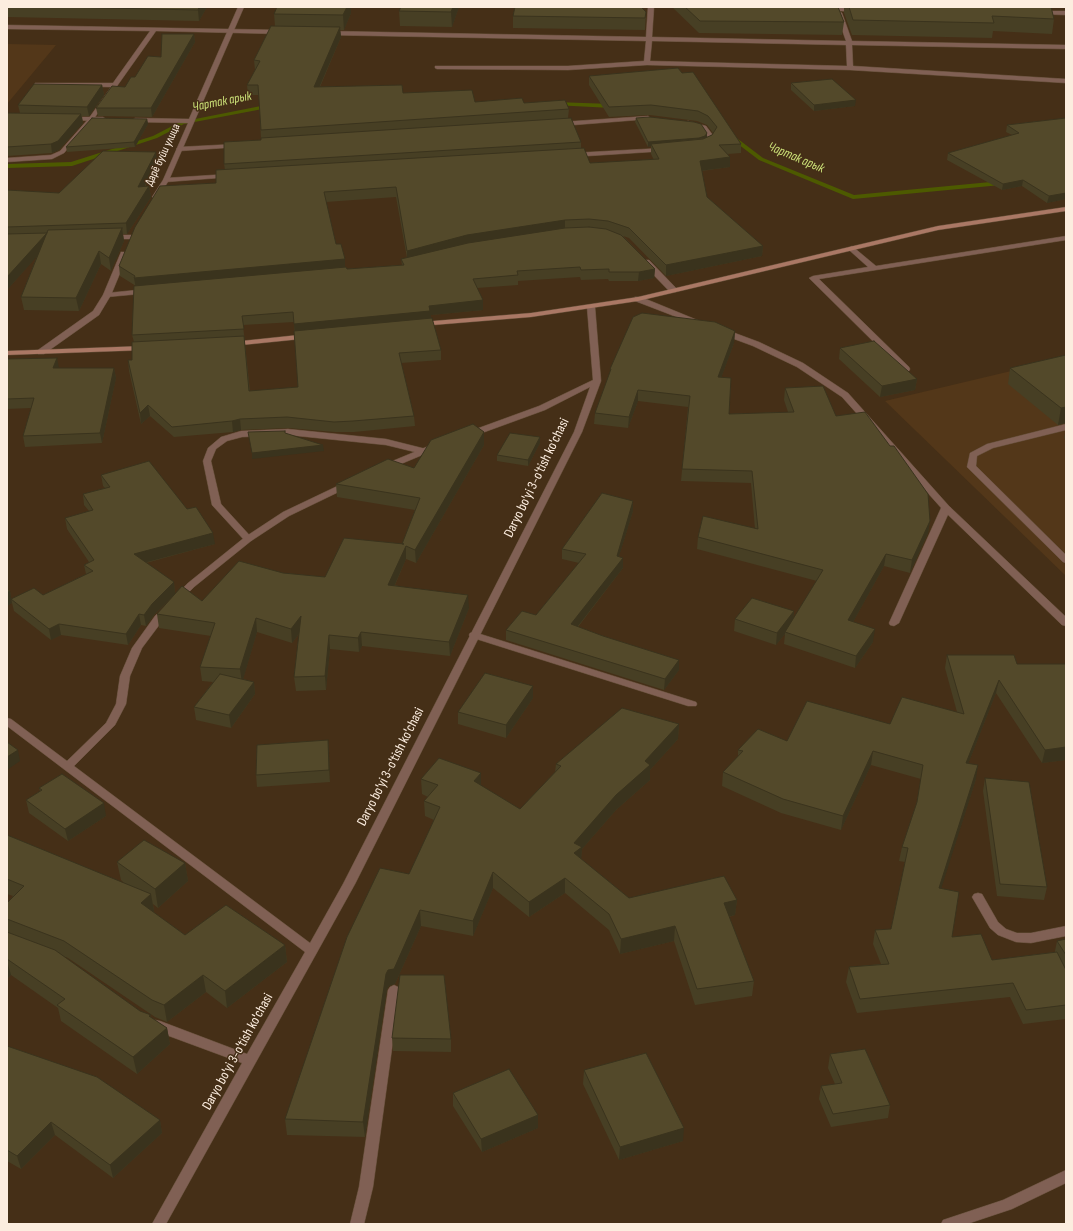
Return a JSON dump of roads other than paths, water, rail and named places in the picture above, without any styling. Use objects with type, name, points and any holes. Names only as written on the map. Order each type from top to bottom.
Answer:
[{"type":"street","name":"Дарё буйи улица","points":[[151,205],[166,180],[241,7]]},
{"type":"street","points":[[647,63],[650,38],[651,7]]},
{"type":"street","points":[[822,9],[862,10]]},
{"type":"street","points":[[838,9],[849,42],[850,68]]},
{"type":"street","points":[[1035,13],[1066,14]]},
{"type":"street","points":[[7,27],[286,32]]},
{"type":"street","points":[[7,160],[45,158],[58,155],[62,152],[91,119],[154,30]]},
{"type":"street","points":[[318,33],[650,38],[1066,47]]},
{"type":"street","points":[[437,67],[568,68],[647,63],[850,68],[1066,81]]},
{"type":"street","points":[[36,84],[116,85]]},
{"type":"street","points":[[60,119],[114,120]]},
{"type":"street","points":[[554,124],[658,119]]},
{"type":"street","points":[[130,120],[191,121]]},
{"type":"street","points":[[680,120],[695,123],[704,127],[712,138],[700,146]]},
{"type":"street","points":[[179,150],[243,145]]},
{"type":"street","points":[[568,155],[669,150]]},
{"type":"street","points":[[166,180],[237,176]]},
{"type":"street","points":[[415,325],[531,314],[590,307],[638,299],[938,228],[1066,209]]},
{"type":"street","points":[[41,352],[96,313],[107,294],[133,234],[99,238]]},
{"type":"street","points":[[906,369],[812,278],[1066,238]]},
{"type":"street","points":[[852,248],[874,268]]},
{"type":"street","points":[[641,258],[673,290]]},
{"type":"street","points":[[107,294],[154,290]]},
{"type":"street","points":[[638,299],[756,344],[800,365],[845,395],[946,508],[1066,623]]},
{"type":"street","name":"Daryo bo'yi 3-o'tish ko'chasi","points":[[159,1224],[349,884],[578,432],[597,381],[590,307]]},
{"type":"street","points":[[222,345],[315,335]]},
{"type":"street","points":[[7,353],[151,348]]},
{"type":"street","points":[[460,438],[542,408],[597,381]]},
{"type":"street","points":[[1066,427],[990,446],[973,456],[971,467],[1066,560]]},
{"type":"street","points":[[248,539],[217,505],[207,462],[212,448],[224,439],[241,434],[288,432],[386,442],[423,451]]},
{"type":"street","points":[[374,473],[445,443]]},
{"type":"street","points":[[67,768],[110,725],[121,704],[125,676],[137,648],[158,618],[191,585],[248,539],[286,514],[360,479]]},
{"type":"street","points":[[894,623],[946,508]]},
{"type":"street","points":[[474,635],[692,704]]},
{"type":"street","points":[[7,721],[67,768],[312,951]]},
{"type":"street","points":[[978,897],[994,924],[1002,932],[1016,937],[1031,938],[1066,931]]},
{"type":"street","points":[[357,1224],[366,1187],[394,990]]},
{"type":"street","points":[[143,1018],[149,1022],[250,1060]]},
{"type":"street","points":[[948,1224],[1007,1205],[1066,1176]]},
{"type":"waterway","name":"Чартак арык","points":[[555,104],[612,106]]},
{"type":"waterway","name":"Чартак арык","points":[[7,166],[72,164],[155,137],[182,123],[271,106]]},
{"type":"waterway","name":"Чартак арык","points":[[732,137],[761,159],[853,197],[1001,183]]}]
